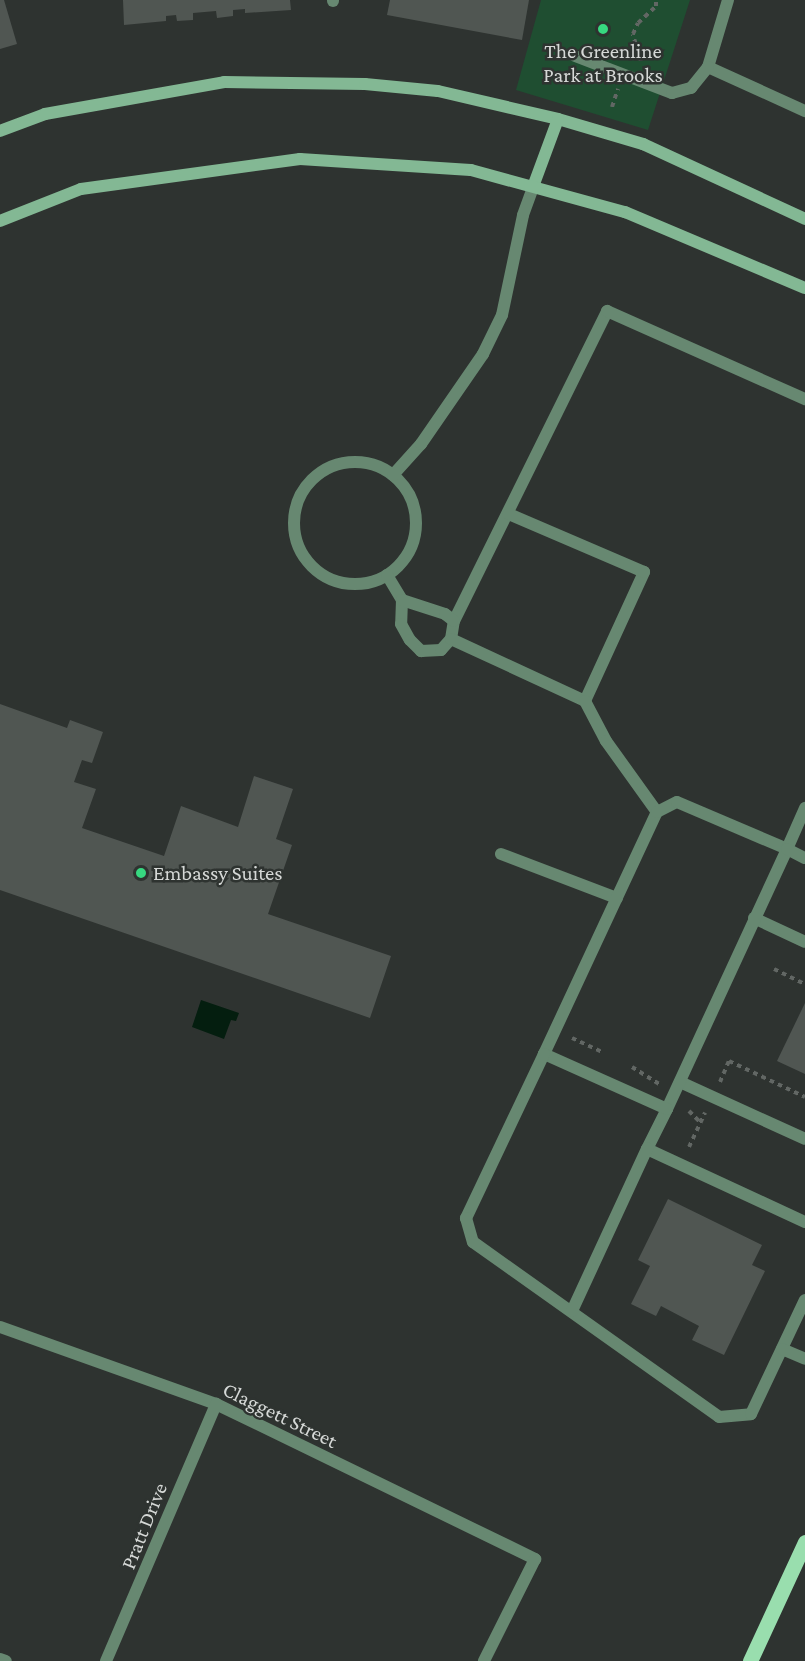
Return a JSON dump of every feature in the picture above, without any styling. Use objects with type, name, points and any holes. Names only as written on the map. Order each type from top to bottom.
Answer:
[{"type":"main road","points":[[750,1661],[805,1542]]},
{"type":"street","points":[[575,56],[672,93],[691,88],[708,67],[728,0]]},
{"type":"street","points":[[708,67],[805,111]]},
{"type":"street","points":[[0,131],[45,114],[224,82],[365,84],[438,91],[558,119],[643,144],[805,219]]},
{"type":"street","points":[[393,475],[422,444],[483,354],[502,315],[523,216],[558,119]]},
{"type":"street","points":[[0,221],[81,189],[300,159],[471,170],[534,184],[625,212],[805,288]]},
{"type":"street","points":[[387,575],[402,600],[401,624],[421,651],[441,650],[452,639],[454,621],[509,514],[607,311],[805,399]]},
{"type":"street","points":[[352,462],[381,467],[393,475],[411,498],[416,527],[408,555],[387,575],[374,582],[345,584],[318,572],[300,549],[294,520],[303,492],[324,471],[352,462]]},
{"type":"street","points":[[509,514],[644,572],[585,701]]},
{"type":"street","points":[[402,600],[445,614],[454,621]]},
{"type":"street","points":[[452,639],[585,701],[606,741],[657,812]]},
{"type":"street","points":[[805,858],[677,802],[657,812],[466,1218],[473,1242],[719,1417],[751,1414],[805,1300]]},
{"type":"street","points":[[572,1311],[805,808]]},
{"type":"street","points":[[501,854],[617,898]]},
{"type":"street","points":[[754,918],[805,942]]},
{"type":"street","points":[[544,1054],[667,1108]]},
{"type":"street","points":[[680,1082],[805,1139]]},
{"type":"street","points":[[648,1149],[805,1222]]},
{"type":"street","name":"Claggett Street","points":[[0,1327],[216,1404],[535,1558],[484,1661]]},
{"type":"street","points":[[782,1349],[805,1359]]},
{"type":"street","name":"Pratt Drive","points":[[106,1661],[216,1404]]},
{"type":"street","points":[[0,1659],[6,1661]]},
{"type":"path","points":[[612,107],[619,85],[634,77],[642,62],[633,34],[638,23],[656,6],[656,0]]},
{"type":"path","points":[[774,969],[805,984]]},
{"type":"path","points":[[568,1037],[604,1053]]},
{"type":"path","points":[[719,1083],[729,1061],[805,1097]]},
{"type":"path","points":[[632,1067],[651,1076],[664,1088]]},
{"type":"path","points":[[689,1111],[700,1122]]},
{"type":"path","points":[[689,1147],[706,1111]]},
{"type":"green space","points":[[541,0],[690,0],[648,130],[516,90]]},
{"type":"shaded area","points":[[201,1000],[239,1013],[236,1021],[231,1020],[224,1039],[192,1027]]},
{"type":"building","points":[[0,0],[4,0],[17,44],[0,49]]},
{"type":"building","points":[[123,0],[290,0],[291,10],[245,13],[245,9],[233,10],[233,16],[217,18],[216,11],[193,13],[193,20],[177,21],[176,15],[166,16],[166,21],[124,25]]},
{"type":"building","points":[[390,0],[529,0],[522,40],[387,15]]},
{"type":"building","name":"Embassy Suites","points":[[0,704],[67,728],[70,720],[103,732],[92,763],[82,760],[74,782],[96,789],[82,828],[164,856],[181,806],[238,827],[254,776],[293,789],[276,839],[292,845],[268,914],[391,956],[370,1018],[0,890]]},
{"type":"building","points":[[805,1003],[805,1074],[777,1061]]},
{"type":"building","points":[[668,1199],[762,1245],[752,1265],[765,1271],[724,1355],[692,1340],[699,1326],[661,1306],[656,1316],[631,1304],[650,1266],[638,1260]]},
{"type":"place","name":"The Greenline Park at Brooks","points":[[603,29]]},
{"type":"place","name":"Embassy Suites","points":[[141,873]]}]
